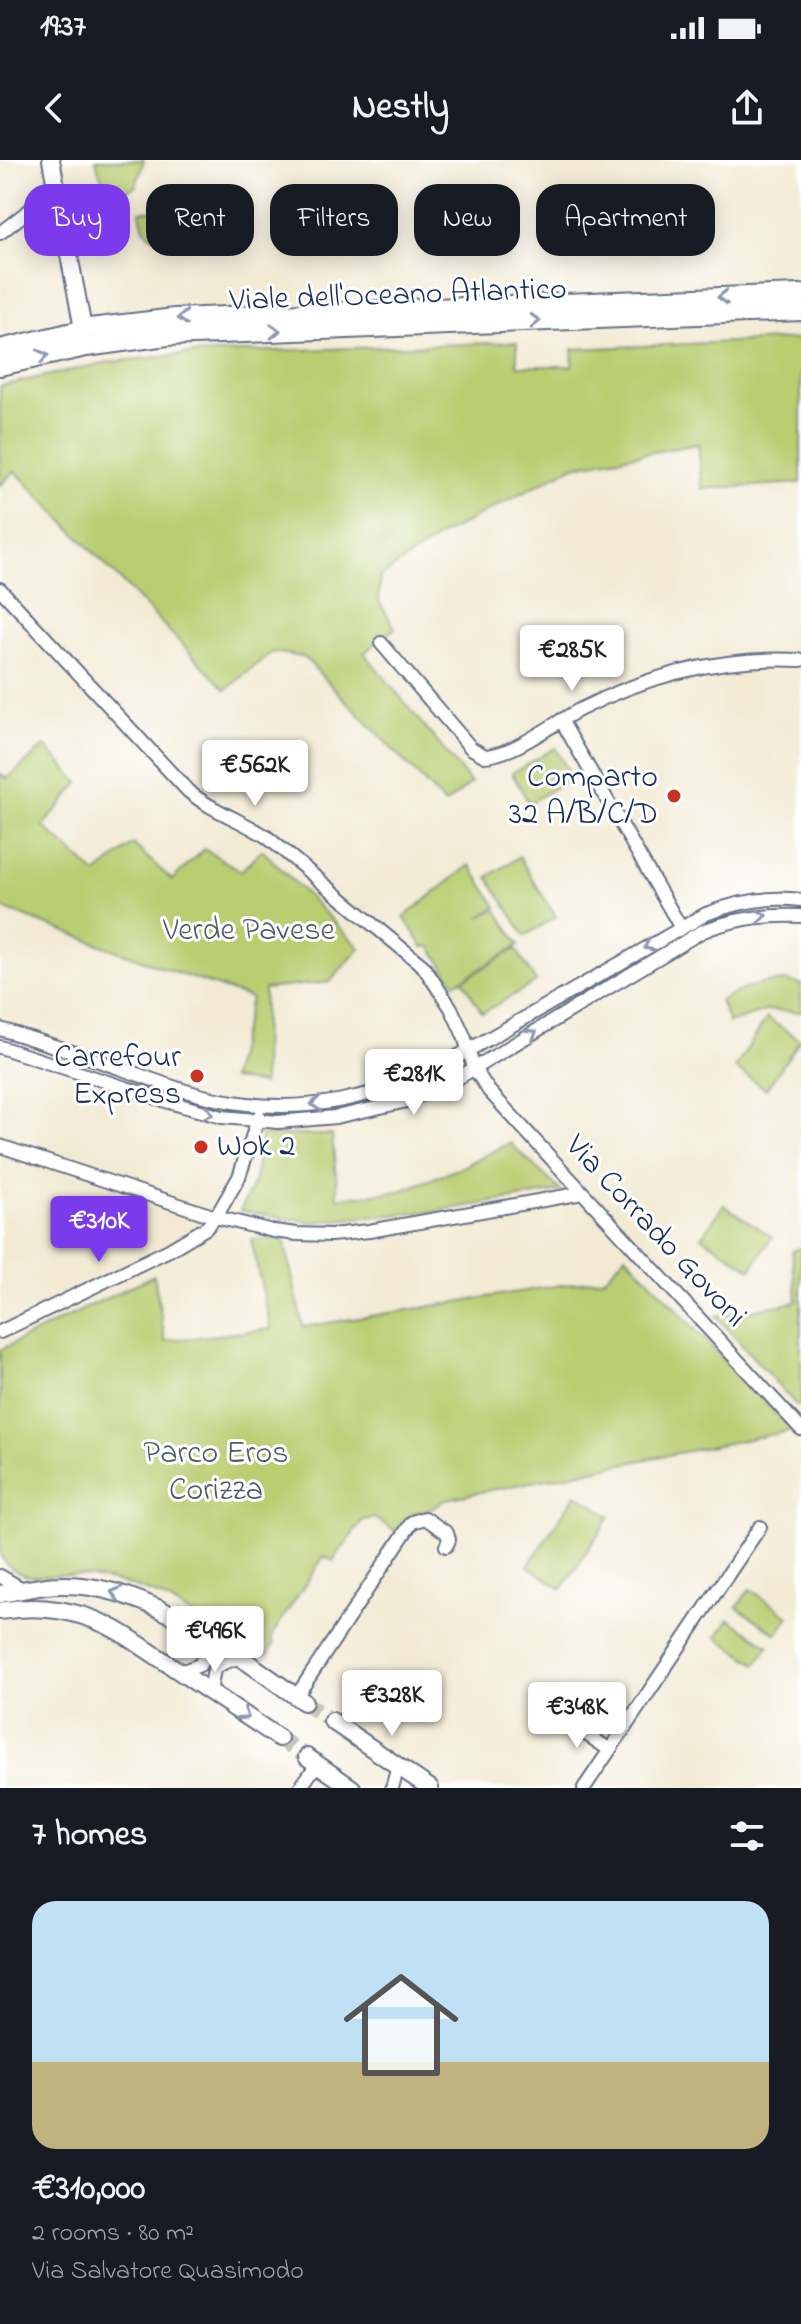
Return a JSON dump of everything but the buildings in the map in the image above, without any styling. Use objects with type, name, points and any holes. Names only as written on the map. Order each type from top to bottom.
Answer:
[{"type":"main road","name":"Viale dell'Oceano Atlantico","points":[[0,366],[84,338],[152,320],[801,294]]},
{"type":"main road","name":"Viale dell'Oceano Atlantico","points":[[0,349],[84,338],[801,311]]},
{"type":"street","points":[[51,160],[54,184]]},
{"type":"street","points":[[0,233],[24,214]]},
{"type":"street","points":[[68,256],[84,338]]},
{"type":"street","points":[[0,589],[188,791],[267,837],[416,959],[443,994],[474,1068]]},
{"type":"street","points":[[381,643],[471,748],[481,755],[501,753],[619,692],[677,672],[750,661],[801,660]]},
{"type":"street","points":[[561,720],[681,928]]},
{"type":"street","points":[[0,1029],[202,1095],[260,1105],[308,1105],[367,1095],[412,1080],[706,914],[733,905],[769,899],[801,900]]},
{"type":"street","points":[[0,1047],[199,1111],[258,1121],[317,1120],[386,1107],[421,1095],[474,1068],[701,932],[727,921],[770,915],[801,916]]},
{"type":"street","points":[[24,1055],[29,1038]]},
{"type":"street","name":"Via Corrado Govoni","points":[[474,1068],[489,1091],[800,1425]]},
{"type":"street","points":[[0,1332],[169,1250],[201,1231],[216,1217],[239,1177],[258,1121],[260,1105]]},
{"type":"street","points":[[0,1146],[216,1217],[284,1233],[343,1234],[583,1193]]},
{"type":"street","points":[[0,1594],[62,1585],[111,1592],[156,1607],[207,1636],[300,1699],[412,1522],[422,1518],[448,1535],[446,1546]]},
{"type":"street","points":[[584,1788],[760,1527]]},
{"type":"street","points":[[0,1576],[24,1590]]},
{"type":"street","points":[[0,1611],[43,1608],[88,1617],[119,1631],[279,1738]]},
{"type":"street","points":[[180,1672],[200,1665],[207,1636]]},
{"type":"street","points":[[210,1692],[214,1669],[238,1658]]},
{"type":"street","points":[[565,1720],[610,1750]]},
{"type":"street","points":[[332,1721],[429,1788]]},
{"type":"street","points":[[300,1788],[312,1760],[352,1788]]},
{"type":"street","points":[[392,1788],[398,1766]]},
{"type":"green space","points":[[96,160],[144,160],[136,186],[130,189],[130,184],[105,184]]},
{"type":"green space","points":[[140,211],[146,211],[146,232],[143,226]]},
{"type":"green space","points":[[801,339],[801,483],[702,489],[698,444],[574,466],[442,535],[380,577],[379,601],[395,628],[364,653],[471,783],[445,804],[304,657],[272,652],[226,690],[15,471],[0,485],[0,386],[109,362],[188,354],[517,342],[517,366],[572,366],[573,349]]},
{"type":"green space","name":"Verde Pavese","points":[[45,746],[79,783],[43,826],[96,874],[133,844],[172,880],[204,849],[241,871],[262,850],[360,948],[330,982],[264,989],[263,1084],[231,1079],[251,998],[0,907],[0,773],[7,779]]},
{"type":"green space","points":[[555,748],[572,778],[529,803],[512,773]]},
{"type":"green space","points":[[519,857],[556,917],[525,936],[488,877]]},
{"type":"green space","points":[[470,865],[497,907],[480,917],[496,909],[519,945],[455,984],[430,946],[423,947],[404,917]]},
{"type":"green space","points":[[516,949],[536,982],[482,1013],[463,980]]},
{"type":"green space","points":[[783,981],[801,984],[801,1012],[768,1010],[729,1023],[720,1001],[750,987]]},
{"type":"green space","points":[[767,1018],[800,1040],[766,1089],[735,1068]]},
{"type":"green space","points":[[261,1135],[332,1135],[338,1198],[400,1191],[458,1169],[510,1143],[561,1191],[436,1211],[310,1222],[240,1211],[255,1180]]},
{"type":"green space","points":[[724,1205],[772,1237],[751,1269],[702,1237]]},
{"type":"green space","name":"Parco Eros Corizza","points":[[251,1239],[284,1239],[303,1327],[605,1278],[626,1255],[741,1379],[794,1430],[446,1499],[432,1508],[415,1512],[395,1531],[374,1518],[363,1520],[333,1561],[324,1556],[273,1633],[275,1643],[268,1653],[261,1654],[238,1639],[229,1640],[177,1606],[136,1587],[77,1575],[35,1576],[17,1572],[0,1555],[0,1350],[154,1275],[165,1341],[271,1329]]},
{"type":"green space","points":[[801,1248],[801,1405],[797,1406],[716,1316],[797,1302],[792,1251]]},
{"type":"green space","points":[[576,1494],[610,1516],[562,1589],[528,1566]]},
{"type":"green space","points":[[750,1589],[789,1616],[777,1634],[737,1607]]},
{"type":"green space","points":[[729,1619],[769,1646],[756,1664],[717,1637]]},
{"type":"tunnel","points":[[304,1702],[332,1721]]},
{"type":"tunnel","points":[[279,1738],[307,1757]]},
{"type":"place","name":"Comparto 32 A/B/C/D","points":[[674,796]]},
{"type":"place","name":"Carrefour Express","points":[[197,1076]]},
{"type":"place","name":"Wok 2","points":[[201,1147]]}]
